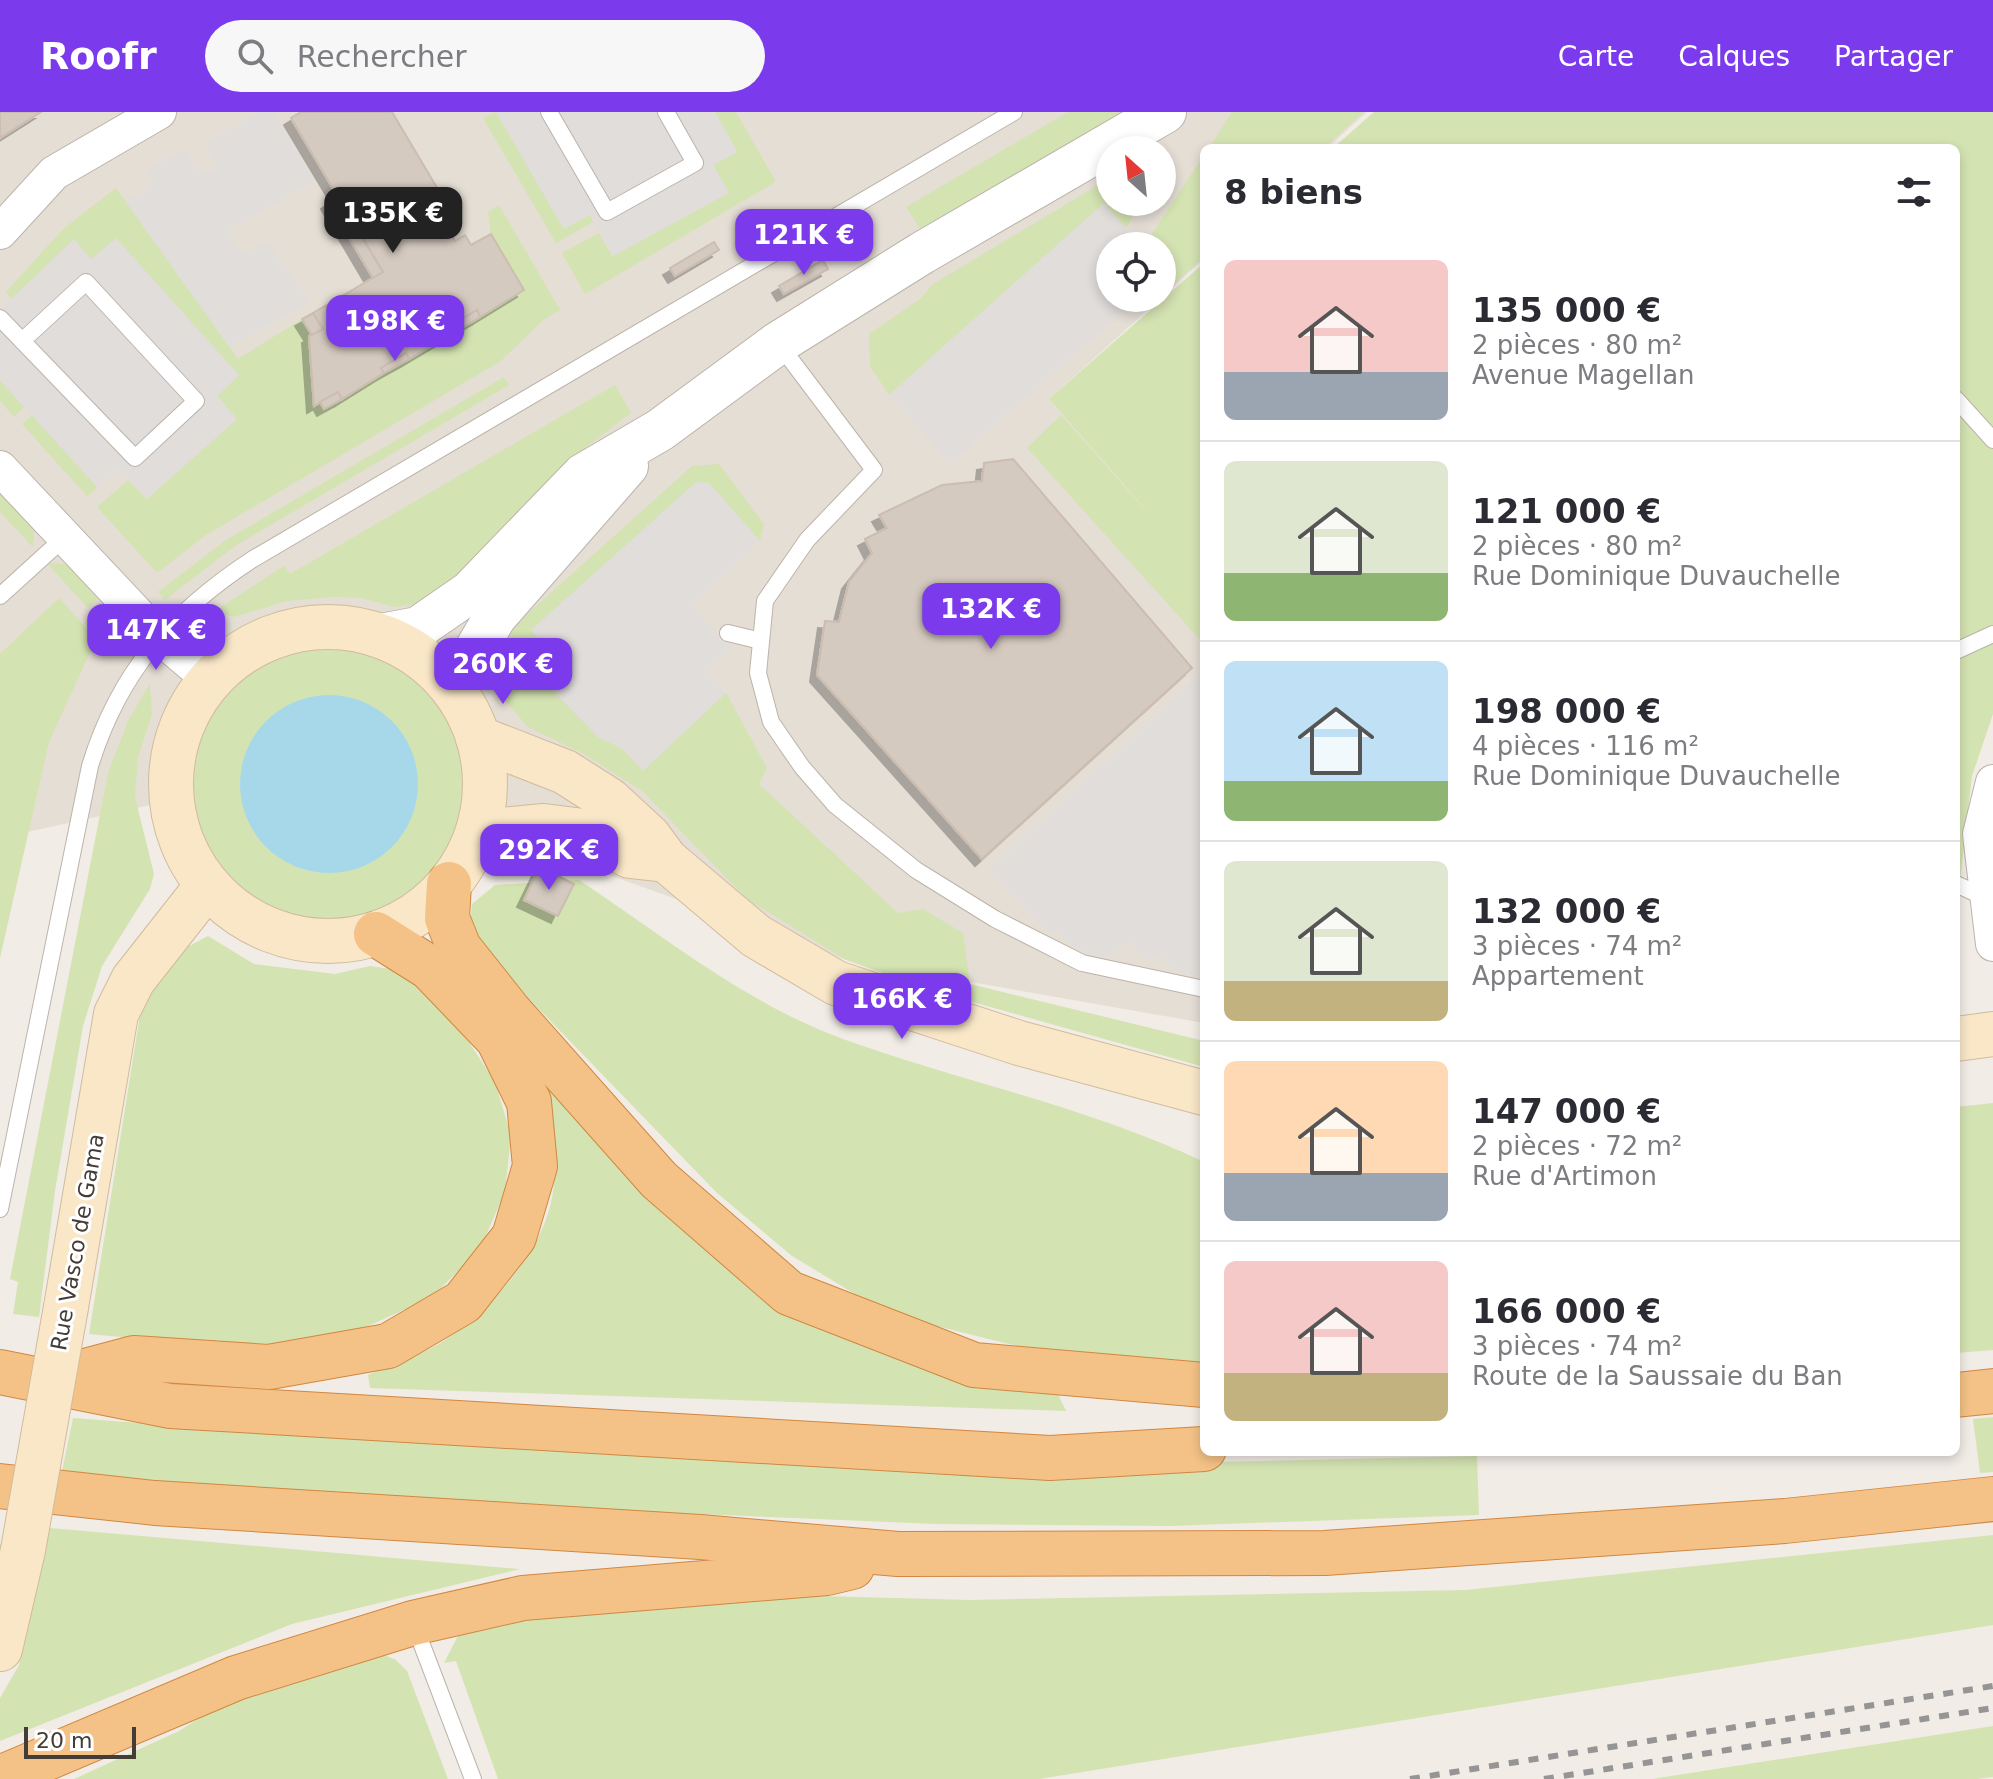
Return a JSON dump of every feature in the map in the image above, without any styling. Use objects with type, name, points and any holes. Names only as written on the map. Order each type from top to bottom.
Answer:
[{"type":"highway","points":[[449,884],[447,918],[459,948],[509,1011],[659,1180],[789,1293],[974,1365],[1200,1385]]},
{"type":"highway","points":[[52,1380],[134,1358],[269,1367],[388,1346],[463,1302],[514,1237],[535,1166],[529,1102],[498,1039],[430,968],[376,934]]},
{"type":"highway","points":[[0,1372],[170,1406],[1050,1458],[1200,1449]]},
{"type":"highway","points":[[1960,1395],[1993,1391]]},
{"type":"highway","points":[[0,1486],[155,1503],[700,1537],[898,1554],[1325,1553],[1785,1521],[1993,1499]]},
{"type":"highway","points":[[0,1778],[236,1678],[413,1623],[523,1598],[827,1573],[898,1554]]},
{"type":"main road","points":[[335,627],[381,635],[421,657],[453,688],[478,738],[486,785],[478,832],[466,860],[449,884],[416,914],[376,934],[330,942],[284,936],[242,917],[207,886],[183,848],[171,805],[171,760],[185,717],[209,679],[245,650],[288,631],[335,627]]},
{"type":"main road","points":[[478,738],[565,772],[587,786],[649,837],[666,860],[756,936],[836,983],[1019,1043],[1200,1092]]},
{"type":"main road","points":[[478,832],[544,826],[583,831],[630,856],[666,860]]},
{"type":"main road","name":"Rue Vasco de Gama","points":[[2,1636],[23,1550],[116,1014],[133,980],[207,886]]},
{"type":"main road","points":[[1960,1038],[1993,1034]]},
{"type":"street","points":[[0,232],[54,173],[159,112]]},
{"type":"street","points":[[381,635],[418,628],[470,592],[583,475],[660,430],[778,343],[922,253],[1165,112]]},
{"type":"street","points":[[453,688],[495,617],[660,430]]},
{"type":"street","points":[[0,468],[158,636],[209,679]]},
{"type":"street","points":[[1993,782],[1980,834],[1993,944]]},
{"type":"lane","points":[[549,112],[607,212],[695,163],[666,112]]},
{"type":"lane","points":[[0,1209],[90,766],[114,704],[158,636],[219,581],[253,559],[1014,112]]},
{"type":"lane","points":[[0,318],[22,341],[135,458],[196,401],[86,282],[22,341]]},
{"type":"lane","points":[[778,343],[874,470],[807,540],[765,601],[758,673],[771,722],[802,767],[835,805],[916,870],[995,919],[1082,963],[1200,988]]},
{"type":"lane","points":[[1960,403],[1993,440]]},
{"type":"lane","points":[[0,596],[65,537]]},
{"type":"lane","points":[[728,633],[761,641]]},
{"type":"lane","points":[[1960,649],[1993,634]]},
{"type":"lane","points":[[1960,886],[1988,899]]},
{"type":"lane","points":[[413,1623],[473,1779]]},
{"type":"shaded area","points":[[0,112],[1367,112],[1331,144],[1200,144],[1200,263],[1176,284],[1176,232],[1096,232],[1096,312],[1145,312],[1049,399],[1200,573],[1200,1022],[846,960],[314,769],[0,838]]},
{"type":"shaded area","points":[[260,112],[274,112],[314,181],[227,231],[243,255],[268,242],[309,302],[230,347],[126,202],[153,183],[146,171],[184,149],[198,170],[207,172],[218,169],[204,144]]},
{"type":"shaded area","points":[[496,112],[715,112],[737,152],[713,165],[729,193],[613,256],[590,215],[564,229]]},
{"type":"shaded area","points":[[1096,210],[1096,216],[1115,216],[1129,232],[1096,232],[1096,312],[1122,312],[950,464],[889,395]]},
{"type":"shaded area","points":[[116,238],[239,375],[217,396],[237,419],[147,499],[118,469],[97,487],[0,380],[0,310],[74,239],[91,259]]},
{"type":"shaded area","points":[[696,482],[709,483],[760,541],[692,605],[730,649],[705,672],[726,693],[643,771],[621,748],[598,737],[549,687],[551,652],[531,630]]},
{"type":"shaded area","points":[[1200,674],[1200,976],[1176,971],[1159,953],[1146,961],[1130,941],[1103,958],[1074,947],[1058,928],[1050,934],[988,871]]},
{"type":"green space","points":[[496,112],[564,229],[590,215],[593,222],[556,243],[483,118]]},
{"type":"green space","points":[[715,112],[736,112],[774,183],[585,294],[562,253],[599,233],[612,256],[729,192],[713,165],[737,151]]},
{"type":"green space","points":[[1068,112],[1129,112],[921,230],[906,207]]},
{"type":"green space","points":[[1232,112],[1364,112],[1328,144],[1212,144]]},
{"type":"green space","points":[[1374,112],[1993,112],[1993,714],[1972,776],[1960,881],[1960,144],[1338,144]]},
{"type":"green space","points":[[1200,161],[1200,261],[1176,282],[1176,232],[1153,232],[1164,216],[1176,216],[1176,197]]},
{"type":"green space","points":[[1096,186],[1096,211],[889,395],[870,366],[869,334],[920,299],[933,284]]},
{"type":"green space","points":[[116,188],[238,359],[302,319],[312,335],[320,402],[324,409],[524,290],[491,234],[488,212],[499,205],[560,310],[543,320],[501,361],[206,535],[157,573],[97,507],[128,480],[147,499],[237,419],[217,396],[239,375],[91,260],[74,240],[11,299],[6,292],[63,229]]},
{"type":"green space","points":[[1115,216],[1133,216],[1126,228]]},
{"type":"green space","points":[[1200,267],[1200,640],[1027,448],[1061,415],[1158,524],[1049,399],[1148,312],[1176,312],[1176,288]]},
{"type":"green space","points":[[504,377],[509,385],[235,546],[165,600],[158,592],[226,540]]},
{"type":"green space","points":[[0,380],[24,407],[14,417],[0,401]]},
{"type":"green space","points":[[615,385],[631,413],[569,460],[446,588],[421,604],[394,607],[361,598],[333,597],[287,601],[234,617],[215,611],[284,566],[290,574]]},
{"type":"green space","points":[[32,415],[97,487],[87,496],[22,424]]},
{"type":"green space","points":[[719,464],[764,524],[760,541],[709,483],[532,629],[551,652],[598,737],[621,748],[643,770],[726,693],[767,768],[759,784],[898,913],[923,909],[963,933],[970,984],[1200,1040],[1200,1066],[937,992],[846,960],[747,899],[642,791],[584,754],[528,727],[505,701],[493,678],[515,625],[692,466]]},
{"type":"green space","points":[[0,492],[34,529],[33,547],[0,512]]},
{"type":"green space","points":[[47,563],[67,564],[98,598],[88,608]]},
{"type":"green space","points":[[59,598],[96,639],[49,742],[0,958],[0,654]]},
{"type":"green space","points":[[328,645],[355,648],[381,656],[425,686],[455,730],[463,756],[466,783],[463,810],[455,836],[425,880],[381,910],[355,918],[328,921],[301,918],[275,910],[231,880],[201,836],[193,810],[190,783],[193,756],[201,730],[231,686],[275,656],[301,648]]},
{"type":"green space","points":[[150,683],[152,714],[138,757],[135,797],[154,874],[150,889],[102,966],[83,1026],[55,1191],[39,1317],[13,1314],[18,1282],[10,1279],[108,773],[128,721]]},
{"type":"green space","points":[[579,880],[739,988],[808,1024],[888,1054],[1071,1110],[1200,1160],[1200,1362],[1029,1349],[888,1314],[792,1256],[717,1193],[469,937],[472,904],[495,885]]},
{"type":"green space","points":[[208,936],[254,964],[335,974],[370,966],[398,970],[450,1013],[495,1082],[511,1135],[505,1192],[480,1249],[432,1297],[366,1327],[287,1344],[163,1341],[89,1334],[144,990],[174,954]]},
{"type":"green space","points":[[539,1078],[677,1223],[1057,1392],[1066,1411],[370,1388],[368,1375],[432,1348],[469,1322],[505,1286],[535,1244],[552,1199],[554,1175]]},
{"type":"green space","points":[[1993,1103],[1993,1350],[1960,1353],[1960,1107]]},
{"type":"green space","points":[[1993,1417],[1993,1472],[1980,1473],[1973,1419]]},
{"type":"green space","points":[[73,1418],[273,1433],[1172,1463],[1477,1456],[1479,1515],[1170,1526],[937,1524],[362,1500],[62,1471]]},
{"type":"green space","points":[[50,1528],[520,1569],[292,1624],[0,1741],[0,1698],[19,1665]]},
{"type":"green space","points":[[1993,1535],[1993,1625],[1039,1779],[498,1779],[456,1661],[444,1663],[462,1628],[573,1607],[821,1596],[970,1600],[1465,1590]]},
{"type":"green space","points":[[370,1649],[396,1660],[407,1671],[448,1779],[74,1779],[179,1731],[206,1714]]},
{"type":"green space","points":[[1993,1726],[1993,1777],[1652,1779]]},
{"type":"water","points":[[329,695],[346,696],[363,702],[392,721],[411,750],[417,767],[417,801],[411,818],[392,847],[363,866],[346,872],[329,873],[312,872],[295,866],[266,847],[247,818],[241,801],[240,784],[241,767],[247,750],[266,721],[295,702],[312,696]]},
{"type":"building","points":[[0,112],[41,112],[0,138]]},
{"type":"building","points":[[301,112],[392,112],[449,208],[432,218],[442,235],[449,230],[455,241],[465,235],[471,245],[491,234],[524,290],[480,317],[477,310],[459,321],[463,327],[409,359],[406,353],[381,368],[384,373],[342,399],[338,392],[314,406],[309,336],[323,329],[313,313],[383,272],[291,118]]},
{"type":"building","points":[[337,196],[383,272],[373,278],[328,202]]},
{"type":"building","points":[[714,242],[719,250],[675,276],[670,268]]},
{"type":"building","points":[[823,260],[828,269],[784,294],[779,286]]},
{"type":"building","points":[[477,310],[480,317],[463,327],[459,321]]},
{"type":"building","points":[[313,313],[323,329],[312,335],[302,319]]},
{"type":"building","points":[[406,353],[409,359],[384,373],[381,368]]},
{"type":"building","points":[[338,392],[342,399],[324,409],[320,402]]},
{"type":"building","points":[[1013,459],[1192,668],[982,859],[817,675],[825,621],[839,622],[849,582],[872,553],[865,539],[887,528],[879,515],[942,485],[982,481],[984,463]]},
{"type":"building","points":[[540,867],[574,884],[558,916],[524,900]]},
{"type":"railway","points":[[1410,1779],[1993,1686]]},
{"type":"railway","points":[[1544,1779],[1993,1708]]}]
